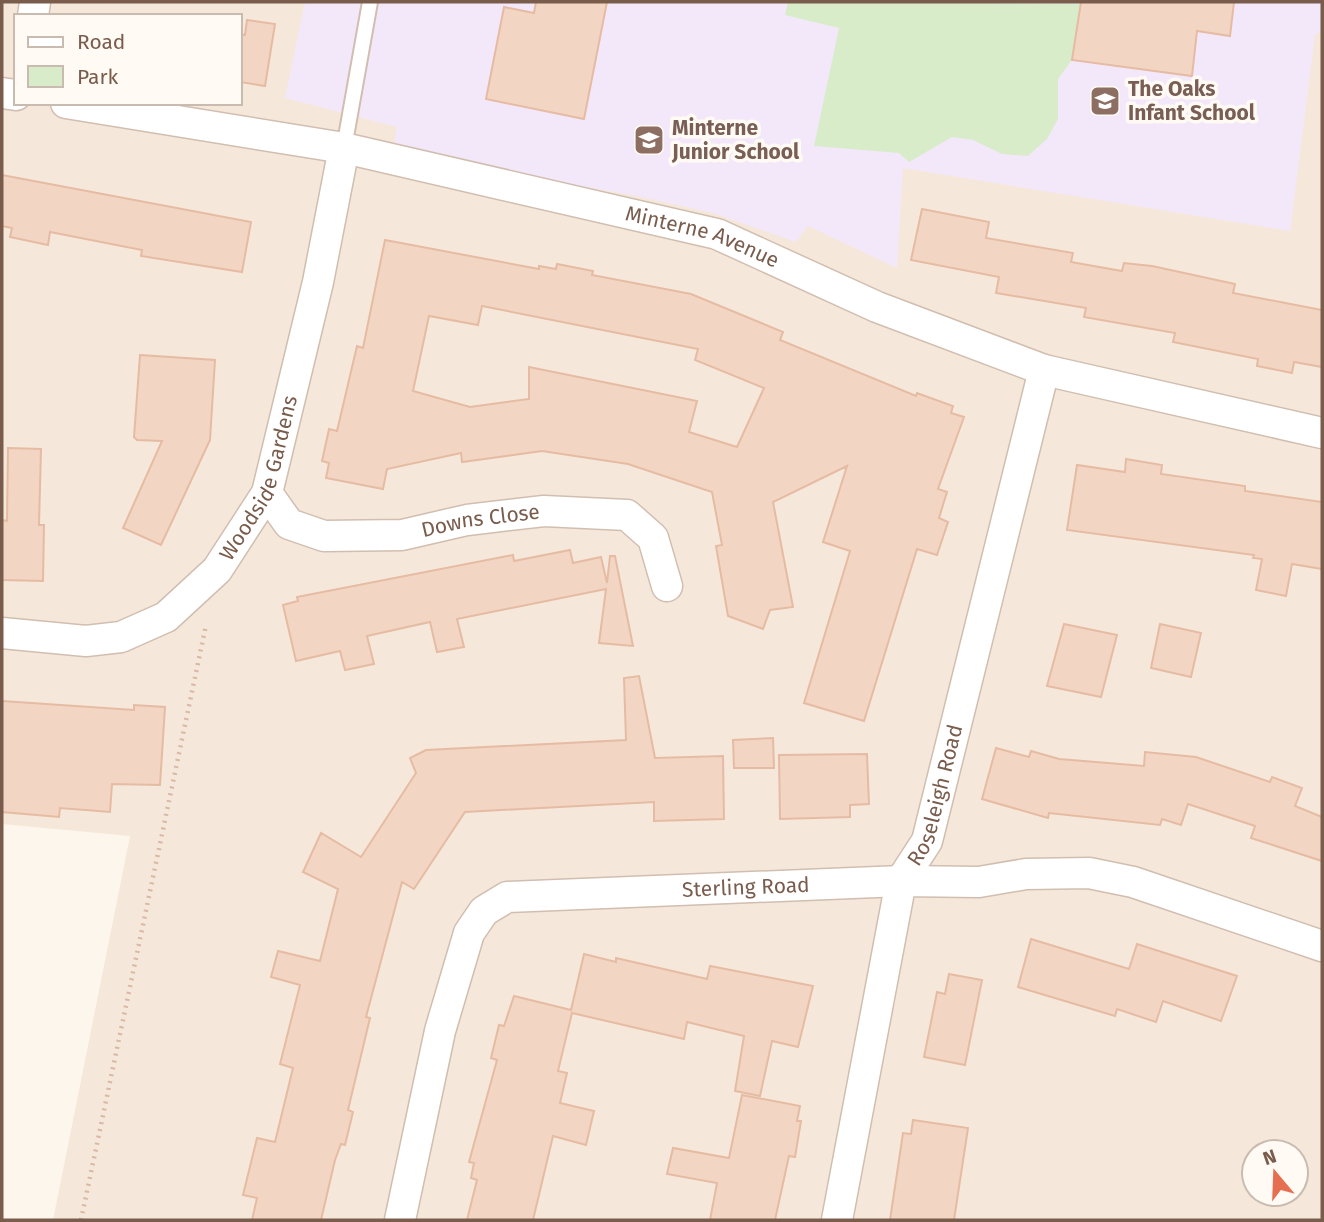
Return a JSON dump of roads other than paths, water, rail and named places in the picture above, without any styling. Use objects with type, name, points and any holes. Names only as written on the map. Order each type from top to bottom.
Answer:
[{"type":"street","name":"Minterne Avenue","points":[[78,105],[344,148],[600,210],[717,234],[877,307],[1044,370],[1322,433]]},
{"type":"street","name":"Woodside Gardens","points":[[2,633],[86,641],[121,637],[166,617],[217,570],[267,493],[318,282],[344,148]]},
{"type":"street","name":"Roseleigh Road","points":[[837,1220],[901,881],[927,841],[1044,370]]},
{"type":"street","name":"Downs Close","points":[[267,493],[289,524],[324,536],[402,535],[467,520],[544,510],[627,515],[653,538],[667,586]]},
{"type":"street","name":"Sterling Road","points":[[400,1220],[440,1031],[469,933],[484,911],[507,897],[901,881],[979,882],[1026,874],[1089,873],[1133,882],[1322,946]]},
{"type":"lane","points":[[344,148],[370,2]]},
{"type":"place","name":"The Oaks Infant School","points":[[1105,101]]},
{"type":"place","name":"Minterne Junior School","points":[[649,140]]}]
